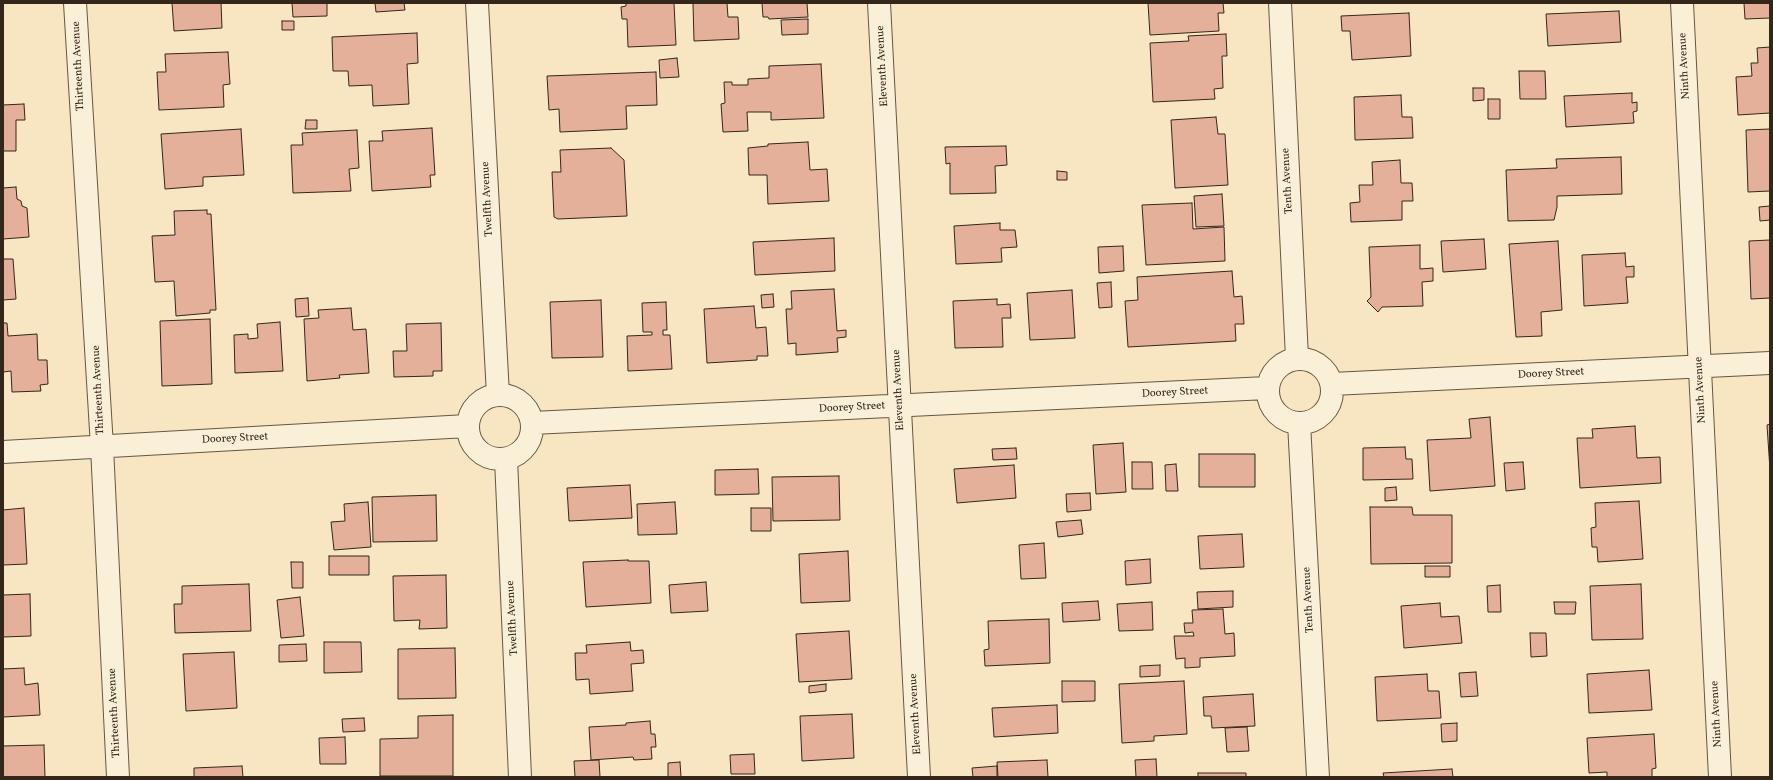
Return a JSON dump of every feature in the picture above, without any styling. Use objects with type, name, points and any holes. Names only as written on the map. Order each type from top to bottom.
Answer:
[{"type":"street","name":"Thirteenth Avenue","points":[[75,3],[102,447],[118,777]]},
{"type":"street","name":"Twelfth Avenue","points":[[477,3],[498,395]]},
{"type":"street","name":"Eleventh Avenue","points":[[879,3],[919,777]]},
{"type":"street","name":"Tenth Avenue","points":[[1280,3],[1297,358]]},
{"type":"street","name":"Ninth Avenue","points":[[1682,3],[1720,777]]},
{"type":"street","points":[[1297,358],[1316,362],[1329,375],[1332,384],[1332,394],[1325,412],[1309,422],[1299,423],[1289,421],[1279,416],[1272,408],[1268,398],[1267,388],[1274,371],[1288,360],[1297,358]]},
{"type":"street","name":"Doorey Street","points":[[1332,384],[1770,363]]},
{"type":"street","name":"Doorey Street","points":[[532,423],[1267,388]]},
{"type":"street","points":[[498,395],[508,396],[524,406],[532,423],[532,432],[529,442],[523,450],[506,459],[496,460],[486,457],[478,452],[468,435],[467,426],[469,416],[480,401],[498,395]]},
{"type":"street","name":"Tenth Avenue","points":[[1299,423],[1318,777]]},
{"type":"street","name":"Doorey Street","points":[[3,452],[467,426]]},
{"type":"street","name":"Twelfth Avenue","points":[[506,459],[520,777]]},
{"type":"building","points":[[172,3],[221,3],[222,28],[174,31]]},
{"type":"building","points":[[292,3],[327,3],[327,16],[293,17]]},
{"type":"building","points":[[375,3],[404,3],[405,10],[376,12]]},
{"type":"building","points":[[626,3],[674,3],[676,45],[628,47],[627,19],[622,19],[621,7],[626,6]]},
{"type":"building","points":[[693,3],[727,3],[728,17],[738,17],[739,39],[694,41]]},
{"type":"building","points":[[762,3],[807,3],[808,17],[769,19],[768,17],[763,17]]},
{"type":"building","points":[[1148,3],[1223,3],[1224,13],[1218,13],[1219,31],[1150,35]]},
{"type":"building","points":[[1744,3],[1770,3],[1770,18],[1745,19]]},
{"type":"building","points":[[1619,11],[1621,42],[1548,46],[1546,14]]},
{"type":"building","points":[[1409,13],[1411,56],[1352,60],[1350,31],[1342,31],[1341,16]]},
{"type":"building","points":[[808,19],[808,34],[782,35],[781,20]]},
{"type":"building","points":[[282,21],[294,21],[294,30],[282,30]]},
{"type":"building","points":[[417,33],[418,63],[407,64],[409,104],[373,106],[372,85],[349,86],[348,71],[333,71],[332,37]]},
{"type":"building","points":[[1226,34],[1227,56],[1222,56],[1223,88],[1214,89],[1215,99],[1153,102],[1150,43],[1189,41],[1188,36]]},
{"type":"building","points":[[1770,47],[1770,113],[1738,115],[1736,77],[1752,76],[1751,63],[1758,63],[1757,48]]},
{"type":"building","points":[[228,52],[230,84],[223,85],[224,107],[159,110],[157,72],[166,72],[165,54]]},
{"type":"building","points":[[677,58],[679,77],[660,78],[659,60]]},
{"type":"building","points":[[821,64],[824,118],[771,120],[771,112],[747,112],[748,131],[723,132],[721,104],[725,103],[724,82],[732,82],[732,85],[748,85],[748,79],[769,78],[769,66]]},
{"type":"building","points":[[1519,71],[1545,71],[1546,99],[1520,99]]},
{"type":"building","points":[[656,72],[657,105],[626,106],[627,129],[560,132],[559,109],[549,110],[547,76]]},
{"type":"building","points":[[1473,88],[1484,88],[1484,100],[1473,101]]},
{"type":"building","points":[[1632,93],[1632,103],[1637,102],[1637,111],[1633,112],[1634,123],[1566,127],[1564,96]]},
{"type":"building","points":[[1401,95],[1402,117],[1412,117],[1413,138],[1355,140],[1354,97]]},
{"type":"building","points":[[1488,99],[1500,99],[1500,119],[1488,119]]},
{"type":"building","points":[[24,104],[25,120],[16,120],[16,151],[3,151],[3,105]]},
{"type":"building","points":[[1216,117],[1218,134],[1225,134],[1228,185],[1175,188],[1171,120]]},
{"type":"building","points":[[306,120],[317,120],[317,129],[305,129]]},
{"type":"building","points":[[432,128],[435,175],[430,175],[431,187],[372,191],[369,141],[383,141],[382,131]]},
{"type":"building","points":[[241,129],[244,175],[203,177],[203,186],[165,189],[161,134]]},
{"type":"building","points":[[1770,129],[1770,191],[1748,192],[1746,130]]},
{"type":"building","points":[[357,130],[359,168],[349,169],[351,191],[293,193],[291,145],[303,145],[302,133]]},
{"type":"building","points":[[808,142],[810,170],[827,169],[829,201],[768,204],[767,175],[749,175],[748,148],[768,146],[768,144]]},
{"type":"building","points":[[1006,146],[1007,165],[995,166],[996,193],[950,194],[950,163],[946,164],[945,147]]},
{"type":"building","points":[[611,148],[624,160],[627,216],[558,219],[554,217],[552,172],[561,172],[560,150]]},
{"type":"building","points":[[1621,157],[1622,194],[1557,196],[1557,207],[1554,220],[1508,221],[1506,170],[1557,168],[1556,159]]},
{"type":"building","points":[[1400,160],[1401,183],[1412,183],[1413,201],[1402,201],[1402,220],[1351,222],[1350,203],[1360,202],[1359,185],[1373,185],[1372,162]]},
{"type":"building","points":[[1057,171],[1067,172],[1067,180],[1057,180]]},
{"type":"building","points":[[16,187],[17,199],[21,201],[22,206],[27,208],[29,237],[3,239],[3,188]]},
{"type":"building","points":[[1222,194],[1224,226],[1196,227],[1194,196]]},
{"type":"building","points":[[1192,203],[1193,229],[1224,227],[1225,261],[1146,265],[1142,205]]},
{"type":"building","points":[[1770,206],[1770,220],[1760,221],[1759,207]]},
{"type":"building","points":[[207,210],[207,214],[211,214],[216,310],[210,310],[210,313],[176,316],[174,281],[155,282],[152,236],[175,235],[174,211]]},
{"type":"building","points":[[1000,223],[1000,230],[1015,230],[1017,247],[1001,248],[1002,262],[956,264],[954,226]]},
{"type":"building","points":[[834,238],[835,271],[755,275],[753,242]]},
{"type":"building","points":[[1484,239],[1486,269],[1443,272],[1441,241]]},
{"type":"building","points":[[1770,240],[1770,298],[1751,299],[1749,241]]},
{"type":"building","points":[[1558,241],[1562,310],[1541,312],[1542,336],[1516,337],[1509,244]]},
{"type":"building","points":[[1420,245],[1420,269],[1433,268],[1433,281],[1422,282],[1423,306],[1382,307],[1378,312],[1367,301],[1371,297],[1369,247]]},
{"type":"building","points":[[1123,246],[1124,271],[1099,273],[1098,247]]},
{"type":"building","points":[[1625,253],[1626,267],[1634,266],[1634,277],[1626,277],[1628,303],[1584,306],[1582,255]]},
{"type":"building","points":[[3,259],[13,259],[16,299],[3,300]]},
{"type":"building","points":[[1232,271],[1234,297],[1242,296],[1244,324],[1235,324],[1236,341],[1128,347],[1125,301],[1138,300],[1137,277]]},
{"type":"building","points":[[1111,282],[1112,307],[1099,308],[1097,283]]},
{"type":"building","points":[[834,289],[837,331],[846,330],[846,337],[837,338],[838,352],[796,355],[796,343],[788,344],[786,309],[792,309],[791,291]]},
{"type":"building","points":[[1072,290],[1075,338],[1030,340],[1027,293]]},
{"type":"building","points":[[773,294],[774,307],[762,308],[761,295]]},
{"type":"building","points":[[308,298],[309,316],[296,317],[295,299]]},
{"type":"building","points":[[997,299],[997,305],[1010,304],[1011,318],[1002,318],[1003,347],[955,348],[953,301]]},
{"type":"building","points":[[601,300],[603,357],[552,358],[550,302]]},
{"type":"building","points":[[666,302],[667,330],[663,330],[663,335],[670,335],[672,369],[628,371],[627,336],[652,335],[652,332],[643,332],[642,303]]},
{"type":"building","points":[[754,306],[756,328],[766,327],[768,356],[757,356],[757,360],[707,363],[704,309]]},
{"type":"building","points":[[351,308],[353,330],[366,329],[369,373],[339,375],[340,378],[307,381],[304,319],[319,318],[318,310]]},
{"type":"building","points":[[210,319],[212,384],[162,386],[160,321]]},
{"type":"building","points":[[280,322],[283,371],[235,373],[234,335],[248,334],[248,339],[258,338],[257,324]]},
{"type":"building","points":[[3,323],[7,323],[8,336],[37,334],[38,360],[47,360],[48,384],[40,385],[41,391],[12,392],[11,371],[3,372]]},
{"type":"building","points":[[441,323],[442,371],[433,371],[433,376],[394,377],[393,351],[407,351],[406,324]]},
{"type":"building","points":[[1490,417],[1495,486],[1430,491],[1427,440],[1471,438],[1469,419]]},
{"type":"building","points":[[1770,424],[1770,470],[1767,425]]},
{"type":"building","points":[[1635,426],[1637,458],[1660,457],[1661,483],[1580,488],[1577,438],[1593,438],[1592,429]]},
{"type":"building","points":[[1123,443],[1126,492],[1096,494],[1093,445]]},
{"type":"building","points":[[1405,447],[1406,459],[1412,459],[1413,479],[1363,480],[1363,448]]},
{"type":"building","points":[[1016,448],[1017,459],[993,460],[992,449]]},
{"type":"building","points":[[1199,454],[1255,454],[1255,487],[1199,487]]},
{"type":"building","points":[[1132,462],[1152,462],[1153,489],[1132,489]]},
{"type":"building","points":[[1523,462],[1525,489],[1506,491],[1504,463]]},
{"type":"building","points":[[1176,464],[1178,491],[1166,491],[1165,465]]},
{"type":"building","points":[[1014,465],[1016,498],[957,503],[954,469]]},
{"type":"building","points":[[758,469],[759,494],[715,495],[715,470]]},
{"type":"building","points":[[839,476],[840,520],[773,521],[772,477]]},
{"type":"building","points":[[630,485],[632,518],[569,521],[567,488]]},
{"type":"building","points":[[1396,487],[1397,500],[1385,501],[1385,488]]},
{"type":"building","points":[[1090,493],[1091,510],[1067,512],[1066,494]]},
{"type":"building","points":[[436,495],[437,541],[373,542],[372,497]]},
{"type":"building","points":[[1639,501],[1643,559],[1598,562],[1597,547],[1592,547],[1591,528],[1596,527],[1595,503]]},
{"type":"building","points":[[368,502],[371,547],[334,550],[331,522],[345,521],[344,504]]},
{"type":"building","points":[[675,502],[677,534],[638,535],[637,504]]},
{"type":"building","points":[[1370,507],[1412,507],[1413,515],[1452,515],[1452,563],[1371,564]]},
{"type":"building","points":[[24,508],[27,564],[3,565],[3,510]]},
{"type":"building","points":[[751,508],[771,508],[771,531],[751,531]]},
{"type":"building","points":[[1081,520],[1083,534],[1058,537],[1056,522]]},
{"type":"building","points":[[1242,534],[1244,567],[1200,569],[1198,536]]},
{"type":"building","points":[[1044,543],[1046,578],[1021,579],[1019,545]]},
{"type":"building","points":[[848,551],[850,601],[801,603],[799,554]]},
{"type":"building","points":[[329,556],[369,556],[369,575],[329,575]]},
{"type":"building","points":[[1150,559],[1151,583],[1126,585],[1125,561]]},
{"type":"building","points":[[628,560],[649,561],[651,603],[586,607],[583,562]]},
{"type":"building","points":[[291,562],[303,562],[303,588],[292,588]]},
{"type":"building","points":[[1425,566],[1450,566],[1450,577],[1425,577]]},
{"type":"building","points":[[446,575],[447,628],[419,629],[420,620],[394,621],[393,576]]},
{"type":"building","points":[[706,582],[708,611],[671,613],[669,585]]},
{"type":"building","points":[[249,584],[251,631],[175,633],[174,604],[182,604],[182,586]]},
{"type":"building","points":[[1641,584],[1643,639],[1592,640],[1590,586]]},
{"type":"building","points":[[1500,585],[1501,612],[1488,612],[1487,586]]},
{"type":"building","points":[[1233,591],[1233,607],[1198,609],[1197,592]]},
{"type":"building","points":[[30,594],[31,636],[3,637],[3,595]]},
{"type":"building","points":[[300,597],[304,636],[281,638],[277,600]]},
{"type":"building","points":[[1098,601],[1100,620],[1063,622],[1062,603]]},
{"type":"building","points":[[1152,602],[1153,630],[1119,631],[1117,604]]},
{"type":"building","points":[[1554,602],[1576,602],[1575,614],[1555,614]]},
{"type":"building","points":[[1440,603],[1441,617],[1459,616],[1462,643],[1404,648],[1401,606]]},
{"type":"building","points":[[1223,609],[1225,634],[1234,633],[1235,656],[1200,658],[1200,667],[1185,668],[1185,658],[1176,659],[1174,636],[1194,636],[1193,632],[1185,633],[1184,623],[1193,623],[1192,610]]},
{"type":"building","points":[[1049,619],[1050,663],[985,666],[984,650],[989,649],[988,621]]},
{"type":"building","points":[[849,631],[852,679],[799,682],[796,634]]},
{"type":"building","points":[[1530,633],[1546,633],[1547,656],[1531,657]]},
{"type":"building","points":[[324,642],[361,642],[362,672],[324,673]]},
{"type":"building","points":[[630,642],[631,651],[643,650],[644,663],[631,664],[633,691],[590,694],[589,679],[576,680],[575,653],[587,653],[586,645]]},
{"type":"building","points":[[306,644],[307,661],[279,662],[279,645]]},
{"type":"building","points":[[455,648],[456,698],[398,699],[398,649]]},
{"type":"building","points":[[234,652],[237,708],[186,711],[183,654]]},
{"type":"building","points":[[1160,665],[1160,676],[1140,677],[1140,666]]},
{"type":"building","points":[[24,668],[25,685],[38,683],[40,715],[3,717],[3,669]]},
{"type":"building","points":[[1649,670],[1652,710],[1589,713],[1587,674]]},
{"type":"building","points":[[1476,672],[1478,696],[1461,697],[1459,673]]},
{"type":"building","points":[[1427,674],[1428,691],[1439,691],[1441,718],[1377,721],[1375,677]]},
{"type":"building","points":[[1062,681],[1095,681],[1095,701],[1062,702]]},
{"type":"building","points":[[1184,681],[1187,734],[1154,736],[1154,741],[1122,743],[1119,684]]},
{"type":"building","points":[[826,684],[826,691],[809,693],[809,686]]},
{"type":"building","points":[[1253,694],[1255,726],[1212,728],[1211,716],[1204,716],[1203,697]]},
{"type":"building","points":[[1057,705],[1058,733],[994,737],[992,708]]},
{"type":"building","points":[[852,714],[854,758],[802,761],[800,716]]},
{"type":"building","points":[[453,715],[453,776],[380,776],[380,739],[418,738],[418,716]]},
{"type":"building","points":[[364,718],[365,731],[343,732],[342,719]]},
{"type":"building","points":[[650,721],[651,734],[655,734],[656,747],[651,747],[652,759],[634,760],[633,757],[591,760],[589,727],[626,725],[626,723]]},
{"type":"building","points":[[1457,723],[1457,741],[1442,742],[1441,724]]},
{"type":"building","points":[[1247,727],[1249,751],[1227,752],[1225,728]]},
{"type":"building","points":[[1654,734],[1656,768],[1652,769],[1652,777],[1607,777],[1607,772],[1589,773],[1587,738]]},
{"type":"building","points":[[345,737],[346,764],[320,764],[319,738]]},
{"type":"building","points":[[44,745],[45,777],[3,777],[3,746]]},
{"type":"building","points":[[754,754],[755,774],[731,774],[730,755]]},
{"type":"building","points":[[1156,759],[1157,777],[1136,777],[1135,760]]},
{"type":"building","points":[[599,760],[600,777],[575,777],[574,761]]},
{"type":"building","points":[[1047,760],[1048,777],[998,777],[997,762]]},
{"type":"building","points":[[680,762],[681,777],[668,777],[668,763]]},
{"type":"building","points":[[242,766],[243,777],[194,777],[194,768]]},
{"type":"building","points":[[997,766],[997,777],[973,777],[972,768]]},
{"type":"building","points":[[1452,769],[1453,777],[1384,777],[1383,773]]},
{"type":"building","points":[[1198,773],[1246,773],[1246,777],[1198,777]]}]
